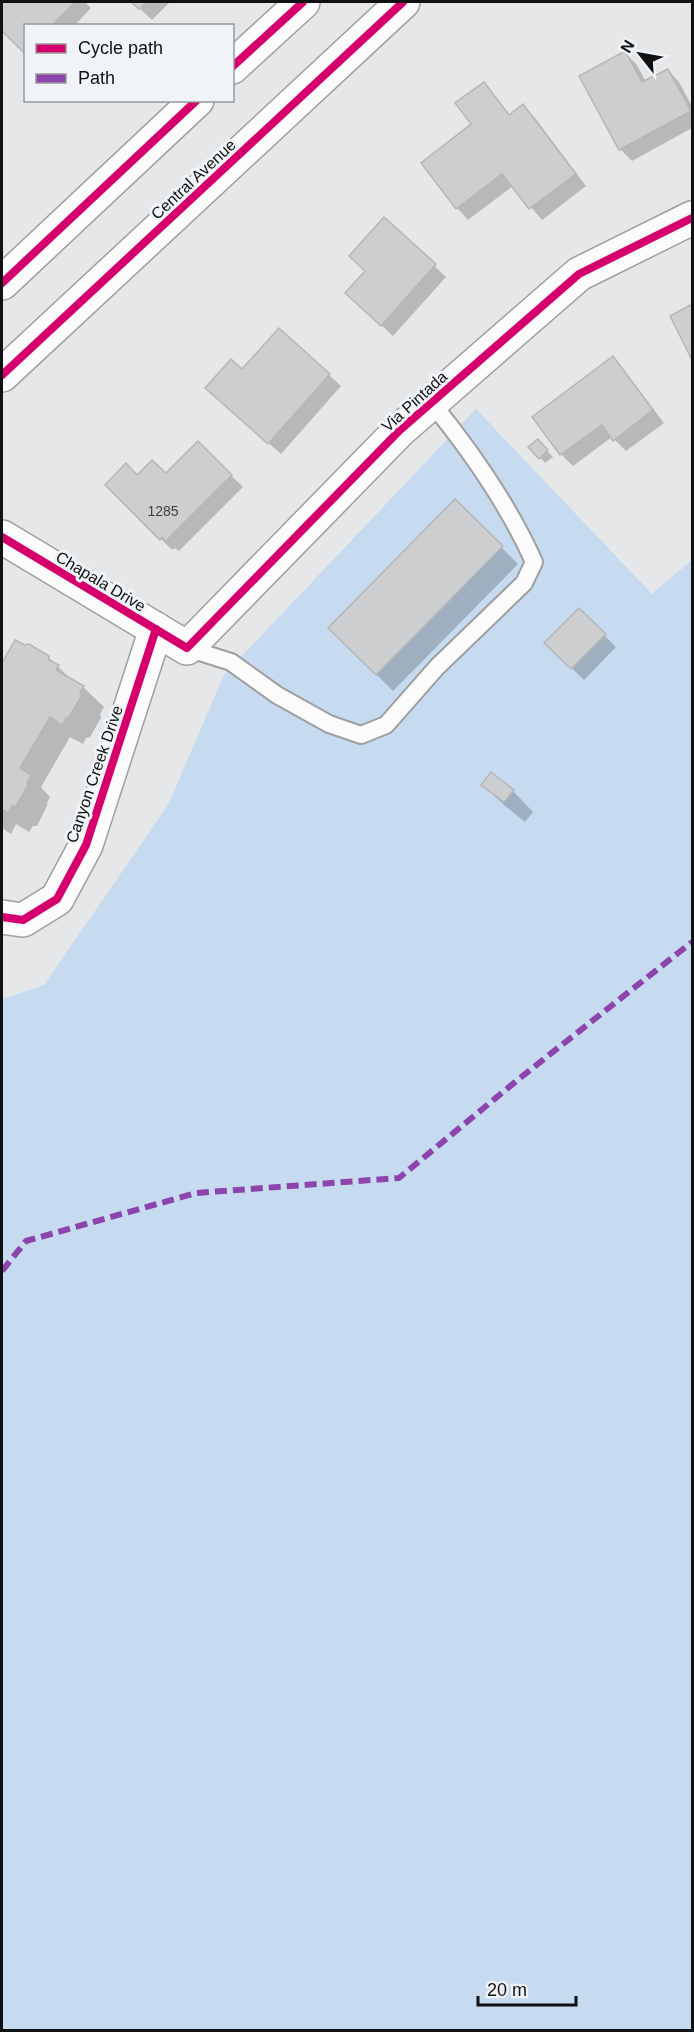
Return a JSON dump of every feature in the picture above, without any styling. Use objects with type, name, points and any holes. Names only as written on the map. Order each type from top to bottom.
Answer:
[{"type":"street","points":[[234,66],[303,2]]},
{"type":"street","name":"Central Avenue","points":[[2,375],[403,2]]},
{"type":"street","points":[[2,283],[195,102]]},
{"type":"street","name":"Via Pintada","points":[[187,648],[400,430],[579,274],[693,218]]},
{"type":"street","name":"Chapala Drive","points":[[2,537],[187,648]]},
{"type":"street","name":"Canyon Creek Drive","points":[[2,917],[23,920],[57,899],[86,845],[156,629]]},
{"type":"lane","points":[[187,648],[231,662],[277,695],[329,724],[361,735],[386,725],[437,667],[524,583],[534,562],[506,506],[456,432],[431,402]]},
{"type":"shaded area","points":[[476,409],[652,594],[692,560],[692,2030],[2,2030],[2,999],[44,985],[168,805],[224,675]]},
{"type":"building","points":[[2,2],[75,2],[53,24],[24,24],[24,53],[2,31]]},
{"type":"building","points":[[131,2],[147,2],[139,9]]},
{"type":"building","points":[[625,51],[642,82],[668,69],[691,111],[619,150],[579,76]]},
{"type":"building","points":[[484,82],[509,115],[523,104],[576,174],[529,209],[502,174],[456,209],[421,163],[471,124],[455,103]]},
{"type":"building","points":[[384,217],[436,264],[381,326],[345,293],[365,271],[349,256]]},
{"type":"building","points":[[692,304],[692,360],[670,316]]},
{"type":"building","points":[[279,328],[330,374],[268,444],[205,388],[231,359],[242,369]]},
{"type":"building","points":[[613,356],[653,410],[613,441],[602,425],[560,455],[532,417]]},
{"type":"building","points":[[538,439],[548,450],[539,459],[528,447]]},
{"type":"building","points":[[198,441],[232,475],[166,541],[162,537],[160,540],[105,485],[126,463],[137,475],[152,460],[166,473]]},
{"type":"building","points":[[455,499],[503,546],[376,675],[328,628]]},
{"type":"building","points":[[579,608],[606,634],[571,669],[544,643]]},
{"type":"building","points":[[15,640],[25,645],[29,644],[49,656],[49,660],[59,665],[56,670],[84,686],[80,693],[81,697],[62,725],[50,717],[20,768],[31,775],[27,782],[28,785],[16,806],[12,806],[8,813],[2,809],[2,663]]},
{"type":"building","points":[[491,772],[514,790],[504,802],[481,785]]},
{"type":"marked path","points":[[2,1271],[26,1241],[196,1193],[399,1178],[520,1078],[692,942]]},
{"type":"cycle path","points":[[234,65],[303,2]]},
{"type":"cycle path","points":[[2,375],[403,2]]},
{"type":"cycle path","points":[[2,283],[195,102]]},
{"type":"cycle path","points":[[2,537],[187,648],[400,430],[579,274],[692,218]]},
{"type":"cycle path","points":[[2,917],[23,920],[57,899],[86,845],[156,629]]}]
